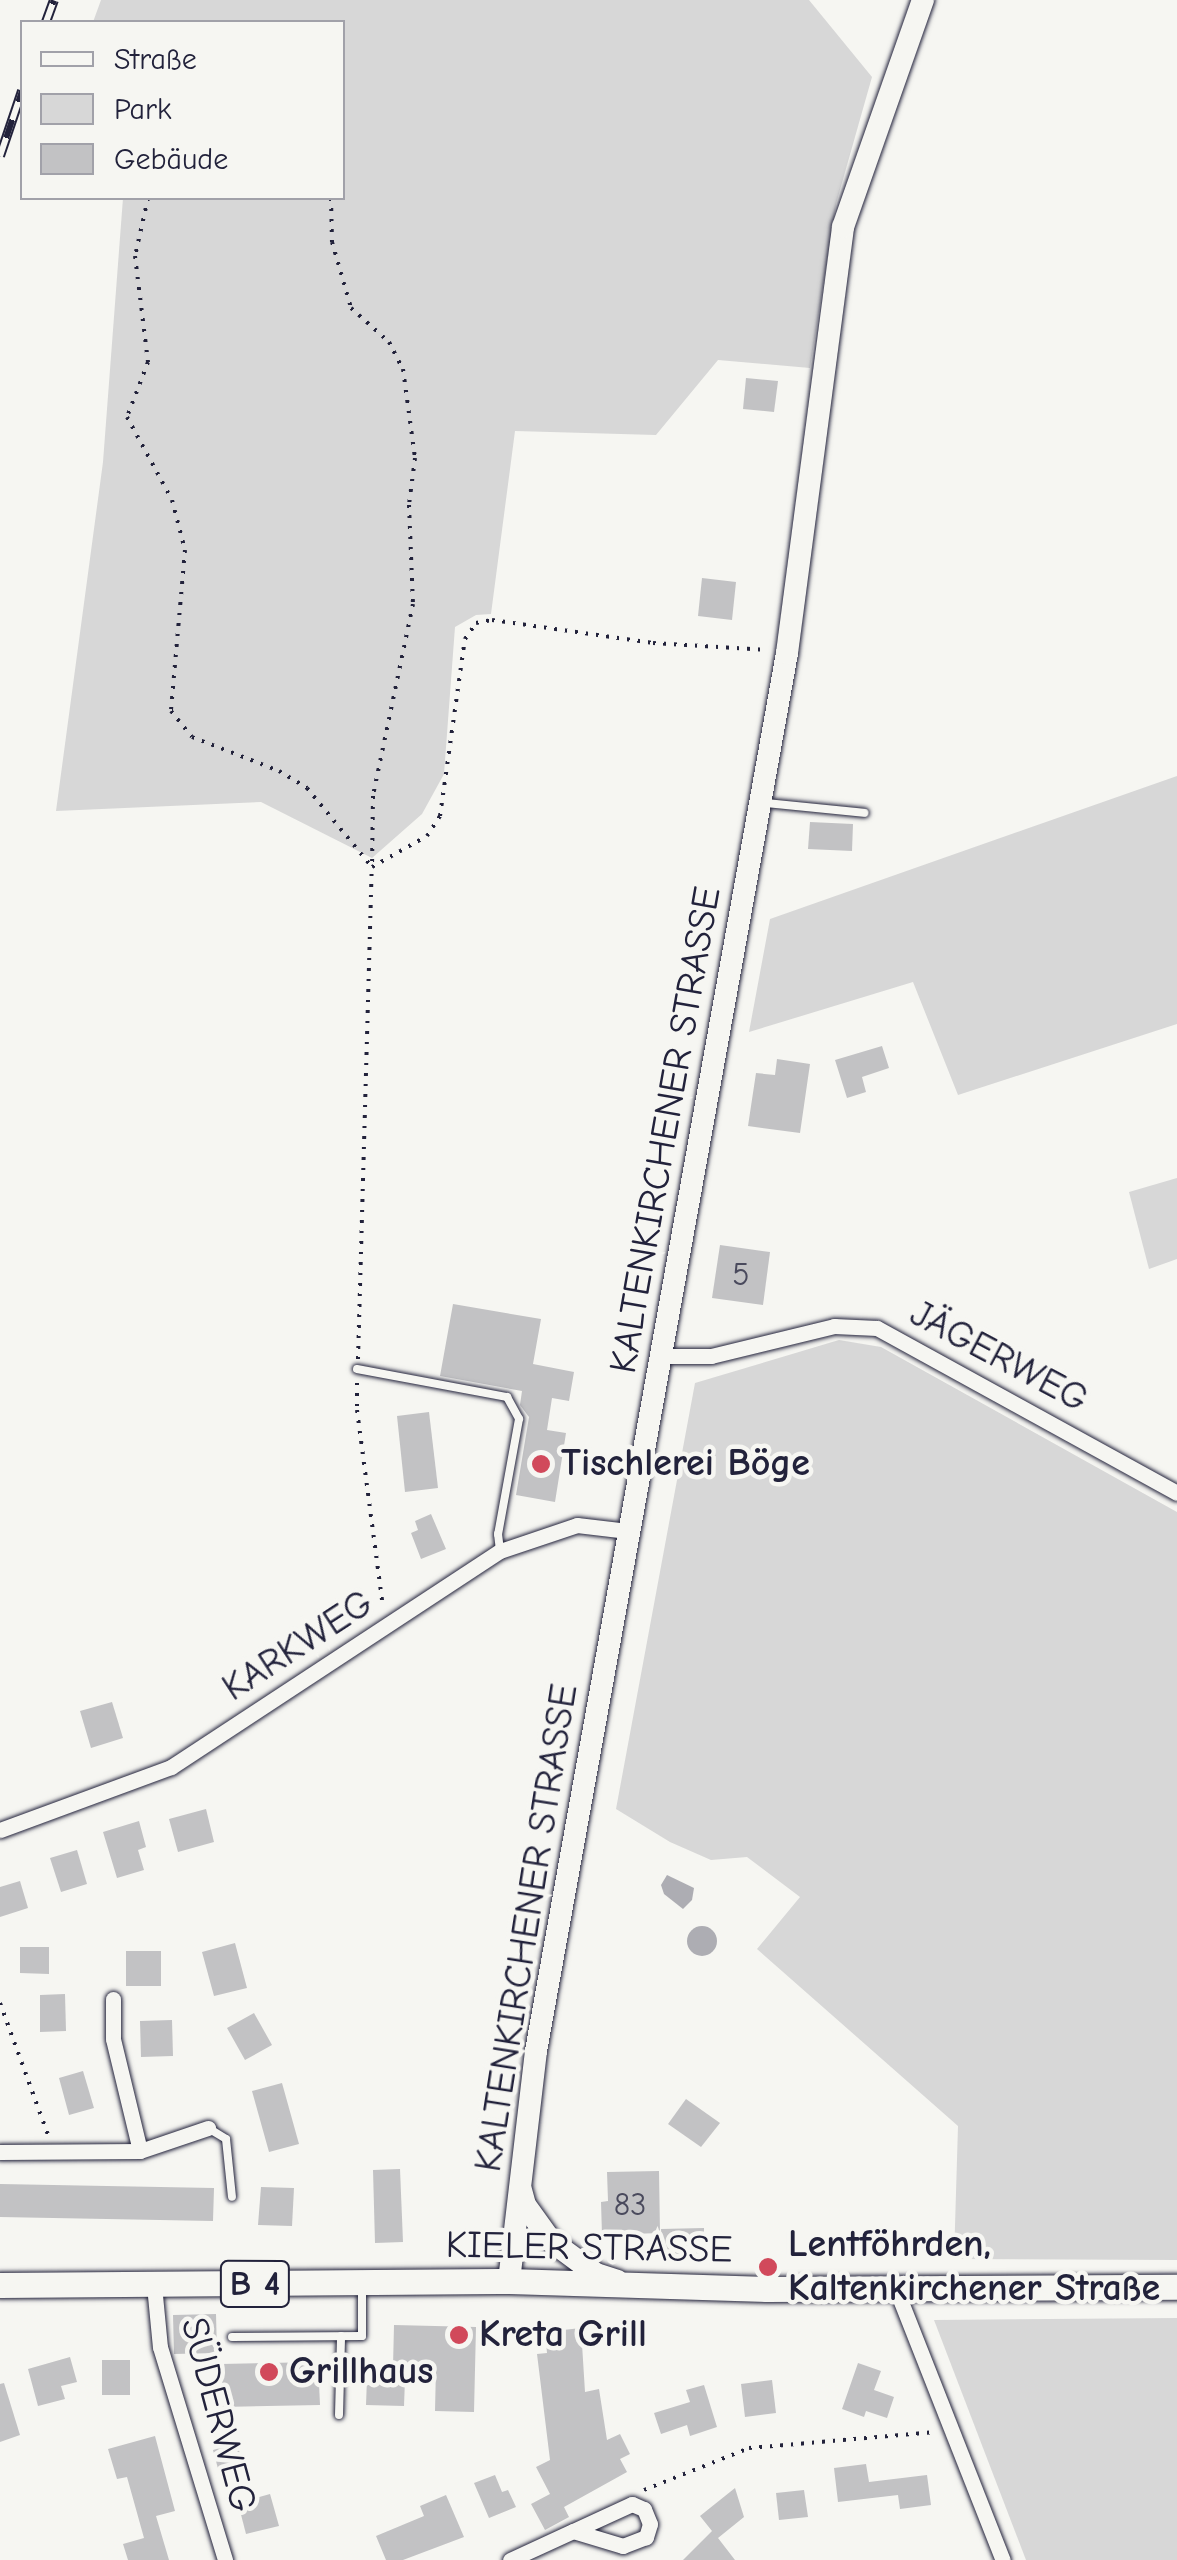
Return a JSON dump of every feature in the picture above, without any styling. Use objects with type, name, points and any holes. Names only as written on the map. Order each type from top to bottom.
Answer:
[{"type":"main road","name":"KALTENKIRCHENER STRASSE","points":[[509,2281],[536,2051],[787,653],[843,227],[922,0]]},
{"type":"main road","points":[[520,2187],[525,2205],[551,2240],[596,2274],[630,2286]]},
{"type":"main road","name":"KIELER STRASSE","points":[[0,2285],[509,2281],[896,2289],[1177,2287]]},
{"type":"street","name":"JÄGERWEG","points":[[662,1356],[711,1356],[834,1326],[876,1328],[1177,1493]]},
{"type":"street","name":"KARKWEG","points":[[0,1830],[171,1767],[500,1552],[577,1525],[628,1532]]},
{"type":"street","points":[[114,2000],[113,2039],[140,2151]]},
{"type":"street","points":[[0,2152],[140,2151],[208,2128]]},
{"type":"street","name":"SÜDERWEG","points":[[154,2285],[160,2347],[225,2560]]},
{"type":"street","points":[[896,2289],[1003,2560]]},
{"type":"street","points":[[510,2560],[573,2531],[632,2504],[644,2509],[650,2524],[646,2537],[624,2546],[573,2531]]},
{"type":"lane","points":[[760,803],[865,813]]},
{"type":"lane","points":[[358,1369],[507,1397],[519,1420],[498,1534],[500,1552]]},
{"type":"lane","points":[[208,2128],[226,2139],[232,2197]]},
{"type":"lane","points":[[232,2337],[362,2336],[362,2283]]},
{"type":"lane","points":[[339,2415],[340,2336]]},
{"type":"path","points":[[148,200],[135,256],[148,362],[127,417],[172,500],[185,550],[171,712],[192,737],[278,771],[307,788],[372,867]]},
{"type":"path","points":[[331,200],[332,242],[351,308],[389,342],[403,369],[415,458],[409,506],[413,604],[374,796],[358,1369],[357,1410],[385,1629]]},
{"type":"path","points":[[372,867],[427,836],[440,816],[465,639],[476,624],[492,620],[653,643],[787,653]]},
{"type":"path","points":[[0,2004],[54,2152]]},
{"type":"path","points":[[632,2504],[649,2484],[749,2448],[955,2431]]},
{"type":"green space","points":[[101,0],[809,0],[872,77],[836,204],[810,368],[718,360],[656,435],[515,431],[491,614],[476,615],[455,627],[444,774],[422,814],[372,858],[261,802],[56,811],[103,462],[123,200],[345,200],[345,20],[94,20]]},
{"type":"green space","points":[[1177,776],[1177,1024],[958,1095],[913,982],[749,1032],[770,919]]},
{"type":"green space","points":[[1177,1178],[1177,1259],[1149,1269],[1129,1192]]},
{"type":"green space","points":[[839,1340],[881,1347],[1177,1512],[1177,2260],[954,2259],[958,2126],[757,1949],[800,1897],[747,1857],[711,1860],[670,1842],[616,1809],[695,1383]]},
{"type":"green space","points":[[1177,2318],[1177,2560],[1026,2560],[934,2320]]},
{"type":"shaded area","points":[[667,1875],[694,1888],[692,1900],[683,1909],[664,1894],[661,1885]]},
{"type":"shaded area","points":[[702,1926],[713,1930],[717,1941],[713,1952],[702,1956],[691,1952],[687,1941],[691,1930]]},
{"type":"building","points":[[746,378],[778,381],[774,412],[743,409]]},
{"type":"building","points":[[702,578],[736,582],[732,620],[698,616]]},
{"type":"building","points":[[810,822],[853,824],[852,851],[808,849]]},
{"type":"building","points":[[882,1046],[889,1068],[862,1077],[866,1092],[847,1098],[835,1060]]},
{"type":"building","points":[[777,1059],[810,1064],[800,1133],[748,1126],[756,1073],[775,1075]]},
{"type":"building","points":[[720,1245],[770,1252],[763,1305],[712,1298]]},
{"type":"building","points":[[453,1304],[541,1319],[533,1364],[574,1372],[569,1401],[552,1398],[547,1430],[566,1433],[555,1502],[516,1495],[529,1417],[520,1405],[522,1391],[440,1376]]},
{"type":"building","points":[[429,1412],[438,1488],[405,1492],[397,1416]]},
{"type":"building","points":[[431,1514],[446,1549],[421,1559],[411,1533],[418,1530],[415,1521]]},
{"type":"building","points":[[112,1702],[123,1738],[91,1748],[80,1711]]},
{"type":"building","points":[[206,1809],[214,1842],[178,1852],[169,1819]]},
{"type":"building","points":[[139,1821],[146,1847],[138,1850],[144,1870],[117,1878],[103,1832]]},
{"type":"building","points":[[77,1850],[87,1884],[61,1892],[50,1858]]},
{"type":"building","points":[[20,1881],[28,1908],[0,1917],[0,1887]]},
{"type":"building","points":[[235,1943],[247,1988],[214,1996],[202,1952]]},
{"type":"building","points":[[20,1947],[49,1947],[49,1974],[20,1973]]},
{"type":"building","points":[[126,1951],[161,1951],[161,1986],[126,1986]]},
{"type":"building","points":[[65,1994],[66,2031],[40,2032],[40,1995]]},
{"type":"building","points":[[254,2013],[272,2045],[245,2060],[227,2028]]},
{"type":"building","points":[[172,2020],[173,2056],[141,2057],[140,2021]]},
{"type":"building","points":[[83,2071],[94,2108],[69,2115],[59,2078]]},
{"type":"building","points":[[282,2083],[299,2144],[269,2152],[252,2091]]},
{"type":"building","points":[[686,2099],[720,2123],[701,2147],[668,2124]]},
{"type":"building","points":[[400,2169],[403,2242],[375,2243],[373,2170]]},
{"type":"building","points":[[659,2171],[660,2233],[602,2235],[601,2202],[608,2201],[607,2172]]},
{"type":"building","points":[[0,2184],[214,2188],[213,2221],[0,2217]]},
{"type":"building","points":[[261,2187],[294,2188],[292,2226],[258,2225]]},
{"type":"building","points":[[704,2228],[704,2253],[662,2254],[661,2229]]},
{"type":"building","points":[[216,2314],[217,2353],[174,2354],[173,2315]]},
{"type":"building","points":[[394,2325],[476,2327],[474,2412],[435,2411],[436,2367],[393,2366]]},
{"type":"building","points":[[581,2328],[585,2392],[599,2389],[607,2440],[620,2434],[630,2454],[620,2459],[627,2472],[564,2507],[569,2517],[545,2530],[531,2504],[550,2494],[536,2467],[550,2460],[537,2354],[547,2353],[545,2332]]},
{"type":"building","points":[[70,2357],[77,2382],[61,2386],[65,2399],[38,2406],[28,2369]]},
{"type":"building","points":[[102,2360],[130,2360],[130,2395],[102,2395]]},
{"type":"building","points":[[318,2362],[320,2405],[222,2407],[221,2364]]},
{"type":"building","points":[[858,2363],[881,2371],[874,2390],[894,2397],[887,2418],[866,2411],[864,2417],[842,2409]]},
{"type":"building","points":[[367,2378],[405,2379],[404,2406],[366,2405]]},
{"type":"building","points":[[772,2380],[776,2413],[745,2417],[741,2384]]},
{"type":"building","points":[[4,2383],[20,2435],[0,2442],[0,2384]]},
{"type":"building","points":[[704,2385],[717,2427],[690,2436],[687,2425],[661,2434],[654,2413],[690,2402],[686,2390]]},
{"type":"building","points":[[155,2436],[175,2511],[156,2516],[169,2560],[128,2560],[123,2544],[144,2538],[127,2477],[117,2479],[108,2449]]},
{"type":"building","points":[[237,2443],[244,2469],[220,2476],[213,2450]]},
{"type":"building","points":[[866,2464],[869,2482],[927,2475],[931,2505],[900,2509],[898,2495],[838,2502],[834,2468]]},
{"type":"building","points":[[495,2475],[502,2492],[508,2490],[516,2507],[489,2518],[474,2483]]},
{"type":"building","points":[[735,2488],[744,2517],[718,2538],[735,2560],[683,2560],[712,2531],[700,2516]]},
{"type":"building","points":[[804,2490],[808,2517],[779,2520],[776,2493]]},
{"type":"building","points":[[270,2494],[279,2526],[246,2534],[238,2503]]},
{"type":"building","points":[[446,2495],[464,2537],[403,2560],[386,2560],[376,2536],[424,2516],[420,2506]]},
{"type":"railway","points":[[47,20],[54,0]]},
{"type":"railway","points":[[0,156],[20,97]]},
{"type":"place","name":"Tischlerei Böge","points":[[541,1464]]},
{"type":"place","name":"Lentföhrden, Kaltenkirchener Straße","points":[[768,2267]]},
{"type":"place","name":"Kreta Grill","points":[[459,2335]]},
{"type":"place","name":"Grillhaus","points":[[269,2372]]}]
